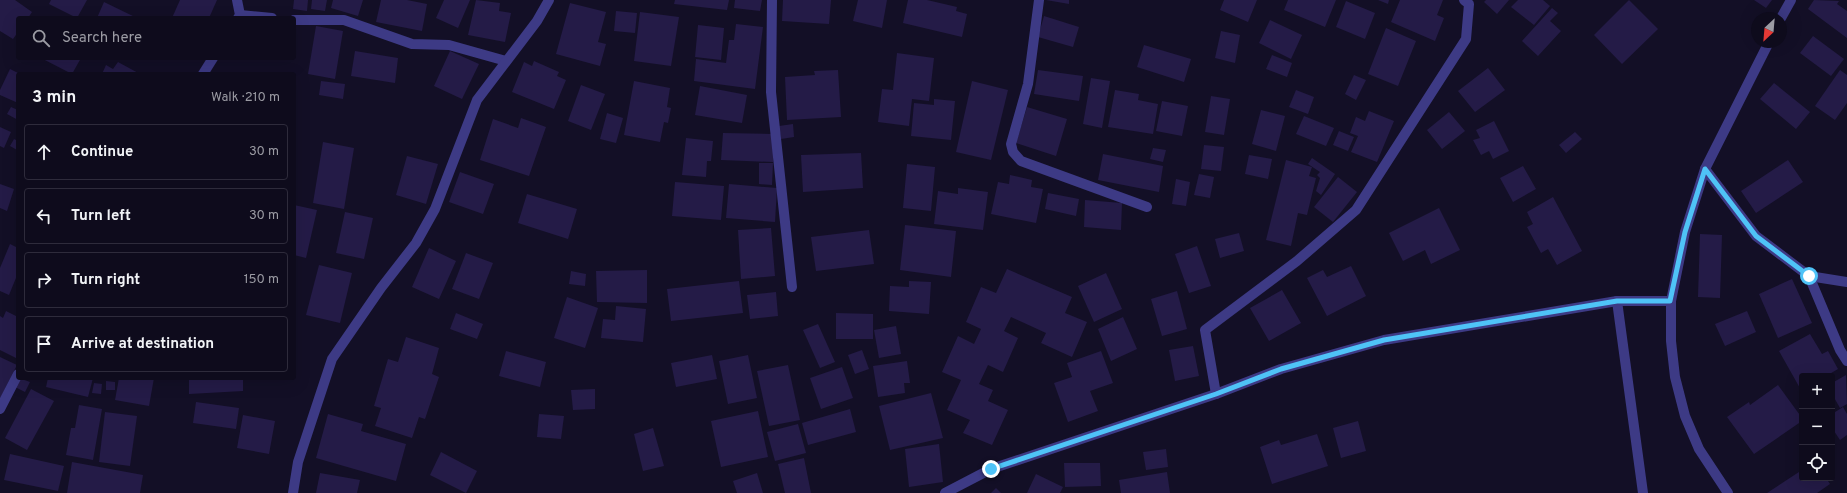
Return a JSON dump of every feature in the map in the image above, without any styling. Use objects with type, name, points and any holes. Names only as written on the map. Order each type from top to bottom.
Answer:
[{"type":"street","points":[[237,0],[239,16]]},
{"type":"street","points":[[293,493],[298,462],[332,359],[381,288],[416,243],[435,209],[477,100],[537,21],[549,0]]},
{"type":"street","points":[[772,0],[771,92],[792,287]]},
{"type":"street","points":[[1039,0],[1028,84],[1011,144],[1013,152],[1021,161],[1147,207]]},
{"type":"street","points":[[1216,394],[1205,330],[1296,261],[1356,210],[1466,39],[1469,4],[1464,0]]},
{"type":"street","points":[[1784,12],[1790,0]]},
{"type":"street","points":[[296,20],[344,20],[412,44],[449,45],[506,61]]},
{"type":"street","points":[[1728,493],[1699,449],[1685,416],[1674,377],[1670,301],[1685,232],[1705,169],[1766,48]]},
{"type":"street","points":[[204,72],[212,60]]},
{"type":"street","points":[[1705,169],[1756,236],[1809,276],[1847,282]]},
{"type":"street","points":[[1809,276],[1840,350],[1847,361]]},
{"type":"street","points":[[1617,301],[1643,493]]},
{"type":"street","points":[[945,493],[991,469],[1216,394],[1281,369],[1384,340],[1617,301],[1670,301]]},
{"type":"street","points":[[0,409],[16,378]]},
{"type":"building","points":[[0,0],[15,0],[32,12],[29,16],[16,16],[16,35],[13,39],[0,31]]},
{"type":"building","points":[[51,0],[87,0],[78,16],[73,16],[49,4]]},
{"type":"building","points":[[180,0],[217,0],[210,16],[173,16]]},
{"type":"building","points":[[294,0],[308,0],[307,11],[293,9]]},
{"type":"building","points":[[312,0],[327,0],[325,11],[311,9]]},
{"type":"building","points":[[333,0],[363,0],[358,16],[331,8]]},
{"type":"building","points":[[381,0],[407,0],[427,4],[422,31],[376,22]]},
{"type":"building","points":[[444,0],[470,0],[458,28],[436,18]]},
{"type":"building","points":[[476,0],[500,3],[499,11],[511,13],[505,42],[468,35]]},
{"type":"building","points":[[675,0],[729,0],[727,10],[674,4]]},
{"type":"building","points":[[735,0],[762,0],[760,11],[734,8]]},
{"type":"building","points":[[783,0],[831,0],[829,24],[782,21]]},
{"type":"building","points":[[858,0],[887,0],[882,28],[853,21]]},
{"type":"building","points":[[908,0],[927,0],[957,7],[956,11],[967,14],[962,37],[903,23]]},
{"type":"building","points":[[1046,0],[1069,0],[1069,4]]},
{"type":"building","points":[[1224,0],[1257,0],[1248,22],[1220,10]]},
{"type":"building","points":[[1288,0],[1336,0],[1325,27],[1284,10]]},
{"type":"building","points":[[1378,0],[1389,0],[1388,4]]},
{"type":"building","points":[[1400,0],[1443,0],[1437,15],[1444,18],[1435,41],[1391,22]]},
{"type":"building","points":[[1486,0],[1509,0],[1497,14],[1484,2]]},
{"type":"building","points":[[1518,0],[1543,0],[1550,6],[1534,25],[1511,7]]},
{"type":"building","points":[[1629,0],[1658,29],[1622,64],[1594,35]]},
{"type":"building","points":[[1754,0],[1772,0],[1766,8]]},
{"type":"building","points":[[1814,0],[1839,1],[1837,4],[1847,11],[1847,38],[1808,9]]},
{"type":"building","points":[[1346,1],[1375,13],[1365,39],[1336,27]]},
{"type":"building","points":[[104,2],[133,16],[98,16]]},
{"type":"building","points":[[570,3],[606,12],[598,42],[606,44],[600,66],[556,54]]},
{"type":"building","points":[[1552,8],[1558,13],[1550,21],[1561,31],[1538,56],[1522,41]]},
{"type":"building","points":[[616,11],[637,13],[635,33],[614,31]]},
{"type":"building","points":[[640,12],[679,17],[671,66],[634,61]]},
{"type":"building","points":[[1044,16],[1079,27],[1073,47],[1038,37]]},
{"type":"building","points":[[1270,20],[1302,35],[1291,59],[1259,43]]},
{"type":"building","points":[[736,24],[763,27],[755,89],[694,81],[696,59],[726,63],[729,40],[734,40]]},
{"type":"building","points":[[698,25],[724,28],[721,60],[695,57]]},
{"type":"building","points":[[316,26],[343,31],[335,79],[308,74]]},
{"type":"building","points":[[1386,28],[1416,41],[1398,86],[1368,74]]},
{"type":"building","points":[[1221,31],[1240,35],[1235,63],[1215,58]]},
{"type":"building","points":[[1813,36],[1844,59],[1831,76],[1800,53]]},
{"type":"building","points":[[1144,45],[1191,59],[1184,82],[1137,67]]},
{"type":"building","points":[[355,51],[398,58],[395,83],[351,76]]},
{"type":"building","points":[[450,51],[479,64],[462,99],[434,86]]},
{"type":"building","points":[[897,53],[934,58],[929,101],[912,99],[909,126],[878,122],[882,89],[893,90]]},
{"type":"building","points":[[1272,55],[1292,63],[1287,77],[1266,69]]},
{"type":"building","points":[[45,60],[80,60],[73,72],[68,72]]},
{"type":"building","points":[[534,61],[559,72],[557,76],[566,80],[554,109],[512,92],[524,62],[532,66]]},
{"type":"building","points":[[118,62],[136,72],[103,72],[106,65],[113,69]]},
{"type":"building","points":[[1488,68],[1505,90],[1475,112],[1458,91]]},
{"type":"building","points":[[10,69],[16,72],[16,102],[0,95],[0,90]]},
{"type":"building","points":[[838,70],[841,117],[787,120],[785,77],[815,75],[814,71]]},
{"type":"building","points":[[1038,70],[1083,76],[1079,101],[1034,94]]},
{"type":"building","points":[[1840,70],[1847,75],[1847,103],[1835,120],[1815,106]]},
{"type":"building","points":[[1354,75],[1366,80],[1356,100],[1345,94]]},
{"type":"building","points":[[1091,78],[1110,81],[1102,128],[1083,124]]},
{"type":"building","points":[[321,81],[345,84],[343,99],[319,95]]},
{"type":"building","points":[[634,81],[670,88],[667,107],[671,108],[668,123],[664,122],[660,142],[624,135]]},
{"type":"building","points":[[972,81],[1008,90],[991,160],[956,152]]},
{"type":"building","points":[[1774,83],[1810,112],[1796,129],[1760,99]]},
{"type":"building","points":[[581,85],[605,94],[591,130],[568,121]]},
{"type":"building","points":[[700,86],[747,95],[742,123],[695,115]]},
{"type":"building","points":[[1115,90],[1139,94],[1138,100],[1158,104],[1153,134],[1108,127]]},
{"type":"building","points":[[1296,90],[1314,97],[1308,114],[1289,107]]},
{"type":"building","points":[[1211,96],[1230,99],[1224,135],[1205,132]]},
{"type":"building","points":[[934,99],[955,101],[951,140],[911,136],[914,103],[934,105]]},
{"type":"building","points":[[1162,101],[1188,106],[1182,136],[1156,131]]},
{"type":"building","points":[[11,107],[16,109],[16,119],[7,114]]},
{"type":"building","points":[[1027,107],[1067,119],[1056,156],[1016,143]]},
{"type":"building","points":[[1261,110],[1285,116],[1276,151],[1252,144]]},
{"type":"building","points":[[1369,111],[1394,121],[1377,162],[1351,152],[1358,136],[1350,133],[1356,117],[1365,121]]},
{"type":"building","points":[[1449,112],[1465,131],[1442,149],[1427,130]]},
{"type":"building","points":[[607,113],[623,118],[616,143],[600,139]]},
{"type":"building","points":[[1304,116],[1334,128],[1326,146],[1296,134]]},
{"type":"building","points":[[521,118],[546,127],[529,176],[480,160],[493,119],[518,128]]},
{"type":"building","points":[[1494,121],[1509,151],[1493,159],[1489,151],[1481,155],[1473,140],[1480,138],[1476,130]]},
{"type":"building","points":[[793,124],[794,137],[781,139],[779,126]]},
{"type":"building","points":[[0,127],[11,132],[4,148],[0,146]]},
{"type":"building","points":[[1339,131],[1354,137],[1348,151],[1333,145]]},
{"type":"building","points":[[1575,132],[1582,139],[1566,153],[1559,145]]},
{"type":"building","points":[[723,133],[773,134],[773,162],[721,160]]},
{"type":"building","points":[[686,138],[713,141],[711,161],[707,161],[706,177],[682,175]]},
{"type":"building","points":[[14,139],[16,140],[16,149],[10,146]]},
{"type":"building","points":[[323,142],[354,148],[344,209],[313,203]]},
{"type":"building","points":[[1204,145],[1224,147],[1221,171],[1201,169]]},
{"type":"building","points":[[1153,148],[1166,150],[1163,162],[1150,159]]},
{"type":"building","points":[[861,153],[863,188],[803,192],[801,155]]},
{"type":"building","points":[[1103,154],[1163,166],[1159,192],[1098,180]]},
{"type":"building","points":[[1249,155],[1272,159],[1268,179],[1245,174]]},
{"type":"building","points":[[407,156],[438,164],[426,204],[396,195]]},
{"type":"building","points":[[1312,158],[1335,174],[1321,195],[1316,191],[1320,178],[1317,175],[1320,172],[1308,164]]},
{"type":"building","points":[[1286,160],[1312,167],[1309,176],[1316,178],[1307,215],[1298,213],[1291,246],[1266,240]]},
{"type":"building","points":[[1788,160],[1803,182],[1756,213],[1741,191]]},
{"type":"building","points":[[759,163],[773,163],[772,185],[759,184]]},
{"type":"building","points":[[907,164],[935,167],[931,211],[903,208]]},
{"type":"building","points":[[1523,166],[1536,189],[1513,202],[1500,178]]},
{"type":"building","points":[[460,172],[494,184],[483,214],[449,202]]},
{"type":"building","points":[[1199,174],[1214,177],[1210,198],[1194,195]]},
{"type":"building","points":[[1010,175],[1032,180],[1031,187],[1043,189],[1036,223],[991,214],[998,182],[1009,184]]},
{"type":"building","points":[[1338,177],[1357,192],[1333,222],[1314,207]]},
{"type":"building","points":[[1176,179],[1190,182],[1186,206],[1172,204]]},
{"type":"building","points":[[675,182],[724,186],[721,220],[672,216]]},
{"type":"building","points":[[0,184],[14,189],[7,211],[0,208]]},
{"type":"building","points":[[729,184],[777,188],[775,222],[726,218]]},
{"type":"building","points":[[958,188],[988,192],[983,230],[934,224],[938,191],[958,194]]},
{"type":"building","points":[[1048,193],[1079,199],[1076,216],[1045,209]]},
{"type":"building","points":[[527,194],[577,209],[568,239],[518,223]]},
{"type":"building","points":[[1553,197],[1582,251],[1557,265],[1548,249],[1541,253],[1527,227],[1533,224],[1527,212]]},
{"type":"building","points":[[1085,200],[1122,203],[1121,230],[1084,227]]},
{"type":"building","points":[[296,205],[317,210],[306,258],[296,256]]},
{"type":"building","points":[[1439,208],[1460,250],[1431,264],[1425,250],[1403,261],[1389,233]]},
{"type":"building","points":[[345,212],[373,218],[364,259],[336,253]]},
{"type":"building","points":[[905,225],[956,231],[951,277],[900,270]]},
{"type":"building","points":[[771,228],[775,276],[741,279],[738,230]]},
{"type":"building","points":[[869,230],[874,264],[816,271],[811,237]]},
{"type":"building","points":[[1239,233],[1244,251],[1220,258],[1215,239]]},
{"type":"building","points":[[1700,234],[1722,235],[1720,298],[1698,297]]},
{"type":"building","points":[[10,244],[16,247],[16,278],[9,295],[0,291],[0,268]]},
{"type":"building","points":[[1197,246],[1211,286],[1189,293],[1175,254]]},
{"type":"building","points":[[429,248],[456,261],[439,299],[412,287]]},
{"type":"building","points":[[466,253],[493,263],[479,299],[452,289]]},
{"type":"building","points":[[319,265],[352,273],[340,323],[306,315]]},
{"type":"building","points":[[1351,266],[1366,296],[1327,316],[1307,278],[1323,270],[1327,277]]},
{"type":"building","points":[[1007,269],[1072,297],[1065,313],[1087,322],[1072,357],[1041,343],[1046,333],[1011,317],[1004,331],[1018,338],[1003,372],[988,365],[979,384],[993,390],[988,401],[1008,410],[992,445],[963,433],[970,420],[947,410],[961,380],[942,372],[958,336],[974,344],[981,329],[966,322],[981,287],[996,293]]},
{"type":"building","points":[[647,270],[647,303],[597,302],[596,271]]},
{"type":"building","points":[[571,271],[586,274],[585,286],[569,284]]},
{"type":"building","points":[[1106,273],[1122,309],[1094,322],[1078,286]]},
{"type":"building","points":[[1792,279],[1812,323],[1778,338],[1759,294]]},
{"type":"building","points":[[739,281],[743,313],[671,321],[667,289]]},
{"type":"building","points":[[909,281],[931,282],[929,314],[889,311],[890,286],[909,287]]},
{"type":"building","points":[[1282,290],[1301,323],[1269,341],[1250,308]]},
{"type":"building","points":[[1177,291],[1187,329],[1162,336],[1151,299]]},
{"type":"building","points":[[776,292],[778,316],[750,319],[747,295]]},
{"type":"building","points":[[567,297],[598,308],[585,348],[554,338]]},
{"type":"building","points":[[616,306],[646,309],[643,342],[601,338],[603,319],[615,320]]},
{"type":"building","points":[[6,311],[16,316],[16,358],[0,350],[0,316],[3,318]]},
{"type":"building","points":[[1747,311],[1756,332],[1725,346],[1715,324]]},
{"type":"building","points":[[456,313],[483,324],[477,339],[450,329]]},
{"type":"building","points":[[836,313],[873,314],[873,339],[836,339]]},
{"type":"building","points":[[1123,317],[1137,349],[1111,361],[1098,329]]},
{"type":"building","points":[[818,324],[835,362],[820,368],[803,330]]},
{"type":"building","points":[[896,326],[901,354],[879,358],[874,330]]},
{"type":"building","points":[[1810,334],[1822,354],[1828,351],[1838,369],[1831,373],[1799,373],[1799,386],[1779,351]]},
{"type":"building","points":[[406,337],[439,348],[432,374],[439,377],[425,419],[419,417],[412,438],[375,426],[381,408],[374,406],[388,359],[398,362]]},
{"type":"building","points":[[1193,346],[1199,376],[1175,381],[1169,350]]},
{"type":"building","points":[[862,350],[869,369],[855,374],[848,355]]},
{"type":"building","points":[[506,351],[546,362],[540,387],[499,376]]},
{"type":"building","points":[[1101,351],[1113,383],[1090,391],[1098,411],[1068,422],[1054,383],[1072,377],[1067,363]]},
{"type":"building","points":[[712,355],[717,379],[676,387],[671,363]]},
{"type":"building","points":[[748,355],[757,398],[728,404],[719,361]]},
{"type":"building","points":[[0,357],[16,365],[16,367],[0,399]]},
{"type":"building","points":[[907,361],[910,383],[904,383],[905,393],[878,397],[873,366]]},
{"type":"building","points":[[788,365],[800,420],[769,426],[757,371]]},
{"type":"building","points":[[842,367],[853,398],[821,409],[810,378]]},
{"type":"building","points":[[1846,375],[1847,404],[1840,408],[1835,399],[1835,381]]},
{"type":"building","points":[[18,380],[30,382],[25,392],[15,387]]},
{"type":"building","points":[[48,380],[92,380],[88,397],[46,387]]},
{"type":"building","points":[[119,380],[154,380],[149,406],[115,400]]},
{"type":"building","points":[[189,380],[243,380],[243,391],[189,394]]},
{"type":"building","points":[[106,381],[115,382],[115,390],[106,390]]},
{"type":"building","points":[[94,383],[102,384],[101,394],[92,393]]},
{"type":"building","points":[[1778,385],[1799,414],[1799,423],[1754,454],[1727,417],[1749,402],[1750,405]]},
{"type":"building","points":[[31,389],[54,401],[27,450],[5,438]]},
{"type":"building","points":[[595,389],[595,409],[573,410],[571,390]]},
{"type":"building","points":[[931,393],[943,438],[890,450],[879,406]]},
{"type":"building","points":[[196,402],[239,408],[236,429],[193,423]]},
{"type":"building","points":[[79,405],[102,409],[93,460],[66,455],[71,428],[75,428]]},
{"type":"building","points":[[1843,407],[1847,414],[1847,435],[1840,440],[1835,432],[1835,412]]},
{"type":"building","points":[[850,409],[856,432],[808,445],[802,423]]},
{"type":"building","points":[[758,411],[768,457],[721,467],[711,421]]},
{"type":"building","points":[[105,412],[137,416],[130,466],[99,462]]},
{"type":"building","points":[[328,414],[363,424],[361,431],[406,444],[396,481],[316,458]]},
{"type":"building","points":[[539,414],[564,416],[561,439],[537,437]]},
{"type":"building","points":[[243,415],[275,421],[269,454],[237,448]]},
{"type":"building","points":[[1358,421],[1366,451],[1341,458],[1333,428]]},
{"type":"building","points":[[798,424],[806,453],[775,461],[767,432]]},
{"type":"building","points":[[653,428],[664,466],[643,471],[634,434]]},
{"type":"building","points":[[1317,434],[1328,466],[1272,484],[1260,447],[1279,440],[1281,445]]},
{"type":"building","points":[[939,444],[943,482],[909,487],[905,449]]},
{"type":"building","points":[[1166,449],[1168,467],[1146,470],[1143,452]]},
{"type":"building","points":[[441,452],[477,471],[466,493],[430,475]]},
{"type":"building","points":[[10,454],[64,466],[58,491],[4,480]]},
{"type":"building","points":[[804,458],[811,493],[785,493],[778,464]]},
{"type":"building","points":[[72,462],[143,475],[140,493],[67,493]]},
{"type":"building","points":[[1064,463],[1100,463],[1101,486],[1065,487]]},
{"type":"building","points":[[1167,472],[1170,493],[1121,493],[1119,480]]},
{"type":"building","points":[[1799,472],[1799,481],[1828,481],[1830,484],[1817,493],[1767,493]]},
{"type":"building","points":[[320,473],[360,480],[357,493],[316,493]]},
{"type":"building","points":[[757,473],[763,493],[737,493],[733,481]]},
{"type":"building","points":[[1036,474],[1063,487],[1060,493],[1027,493]]},
{"type":"building","points":[[996,488],[1001,493],[991,493]]},
{"type":"route","points":[[991,469],[1216,394],[1281,369],[1384,340],[1617,301],[1670,301],[1685,232],[1705,169],[1756,236],[1809,276]]}]
